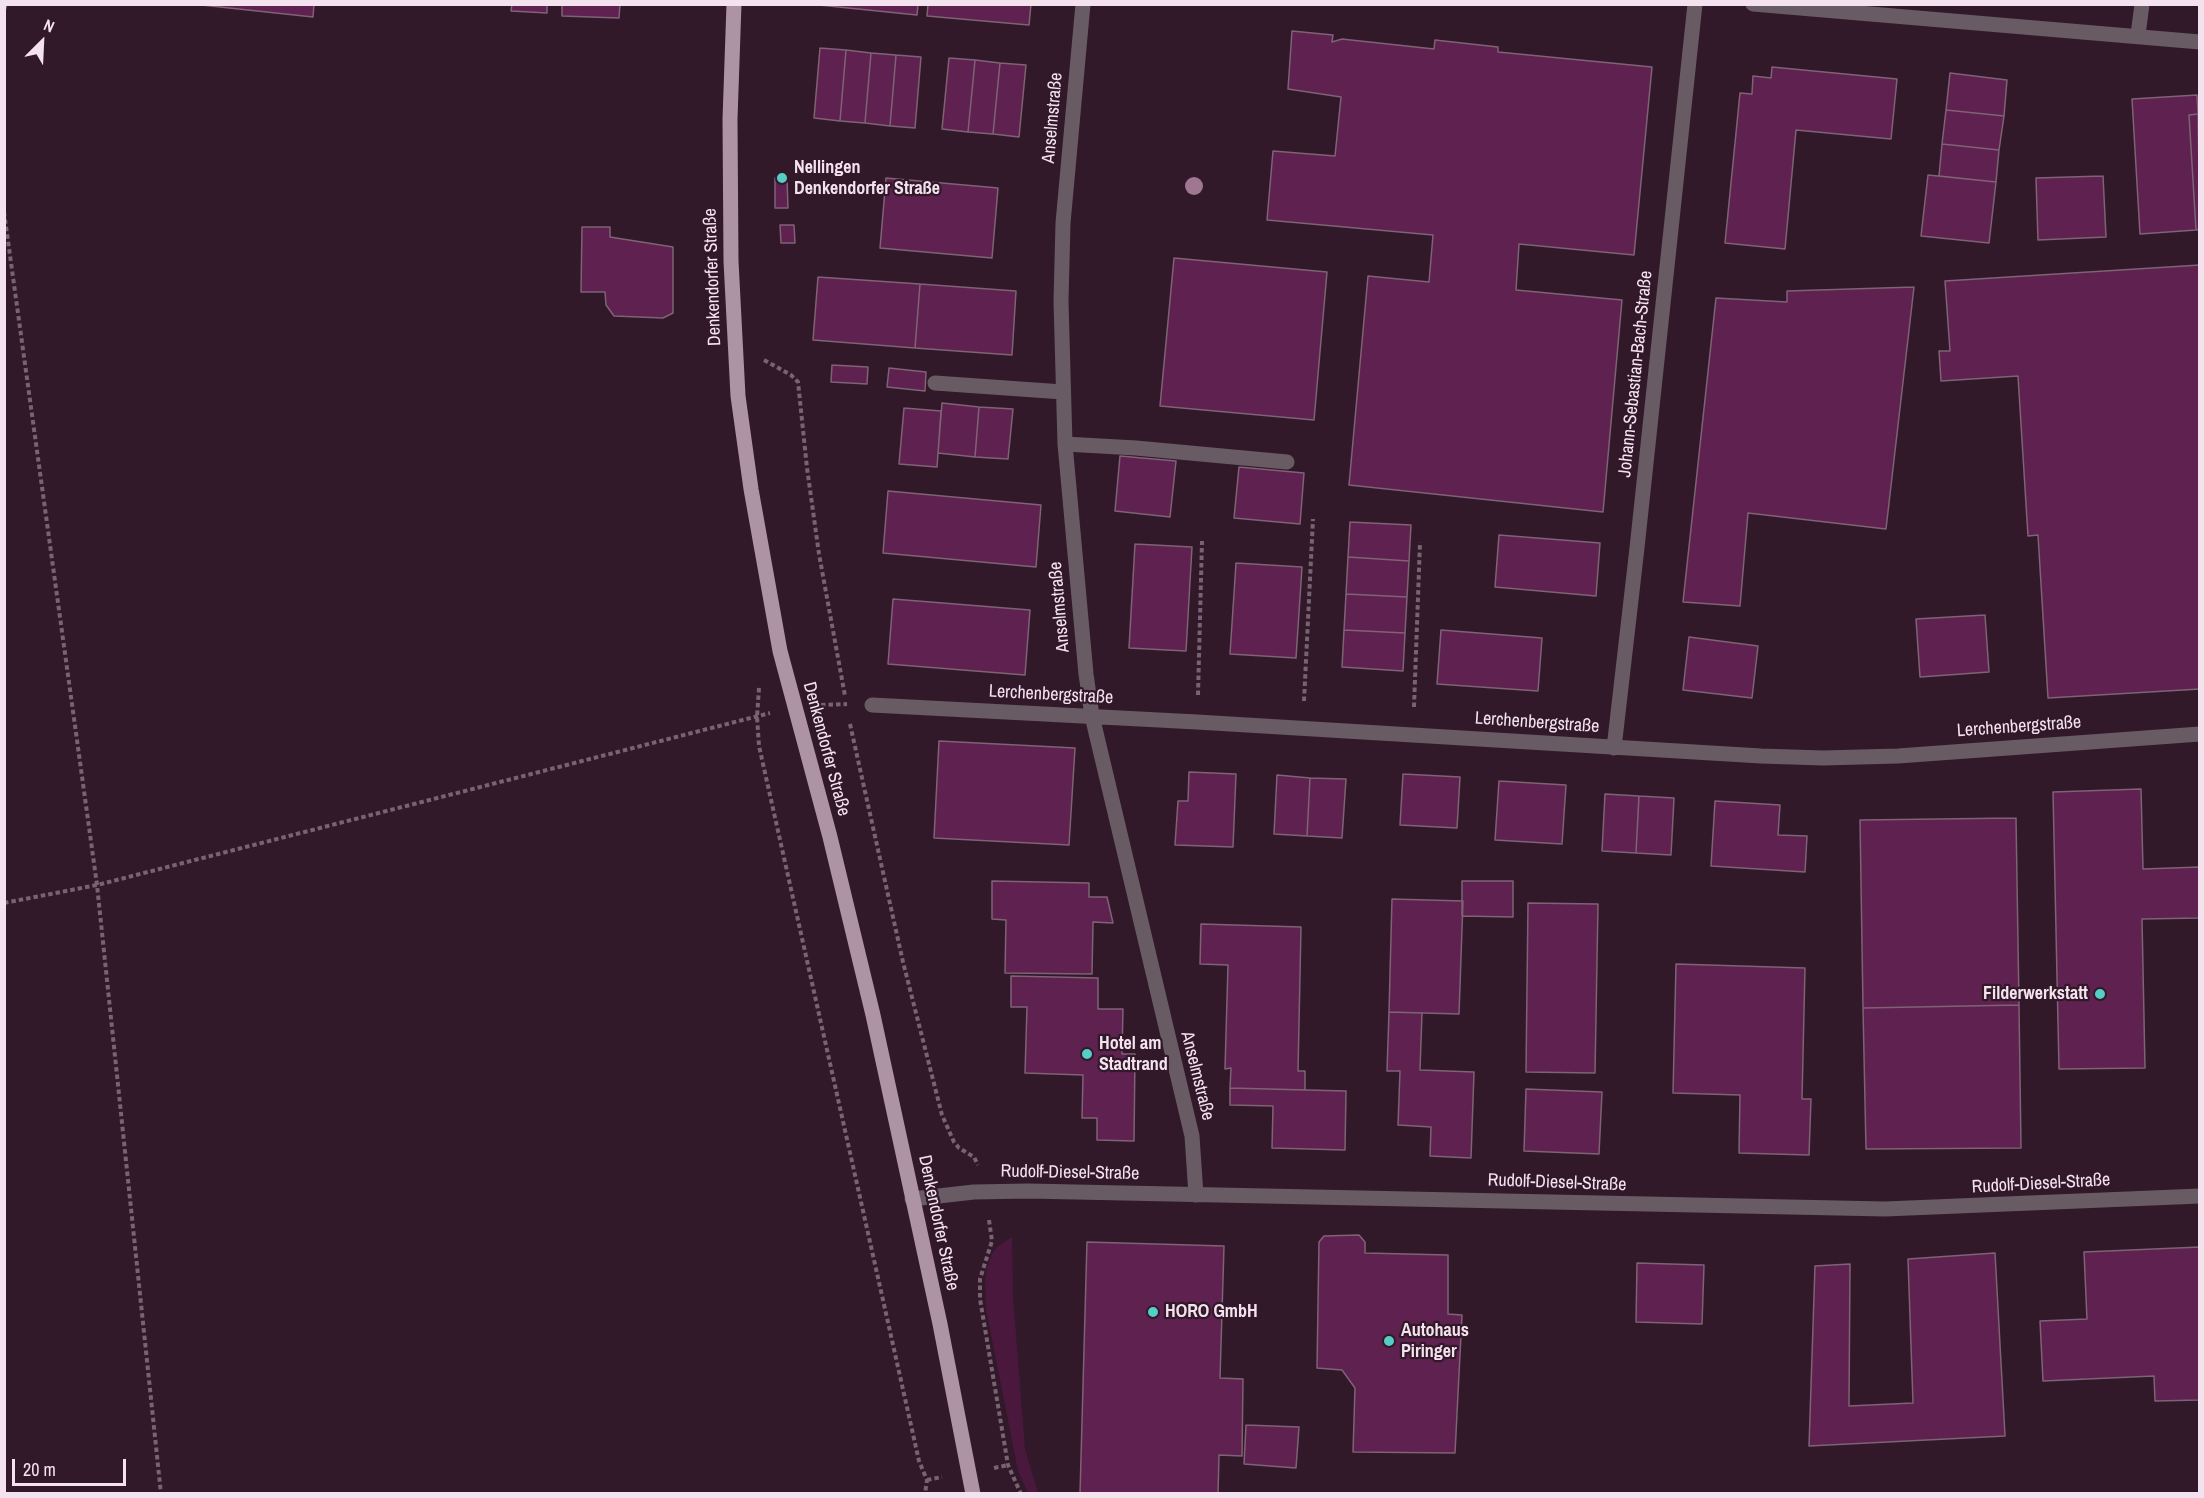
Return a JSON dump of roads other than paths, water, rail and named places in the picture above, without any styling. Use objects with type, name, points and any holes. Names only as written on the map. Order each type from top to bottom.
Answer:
[{"type":"main road","name":"Denkendorfer Straße","points":[[734,4],[729,198],[734,343],[738,396],[751,489],[780,651],[838,867],[873,1015],[940,1324],[973,1494]]},
{"type":"street","name":"Anselmstraße","points":[[1083,4],[1062,251],[1065,444],[1086,674],[1092,716],[1192,1136],[1196,1195]]},
{"type":"street","name":"Johann-Sebastian-Bach-Straße","points":[[1614,748],[1638,548],[1695,4]]},
{"type":"street","points":[[1753,4],[2199,42]]},
{"type":"street","points":[[2138,35],[2142,4]]},
{"type":"street","points":[[935,383],[1063,392]]},
{"type":"street","points":[[1065,444],[1287,462]]},
{"type":"street","name":"Lerchenbergstraße","points":[[872,705],[1761,756],[1861,758],[2199,734]]},
{"type":"street","name":"Rudolf-Diesel-Straße","points":[[912,1198],[984,1192],[1885,1209],[2199,1196]]},
{"type":"place","name":"Nellingen Denkendorfer Straße","points":[[782,178]]},
{"type":"place","name":"Filderwerkstatt","points":[[2100,994]]},
{"type":"place","name":"Hotel am Stadtrand","points":[[1087,1054]]},
{"type":"place","name":"HORO GmbH","points":[[1153,1312]]},
{"type":"place","name":"Autohaus Piringer","points":[[1389,1341]]}]
